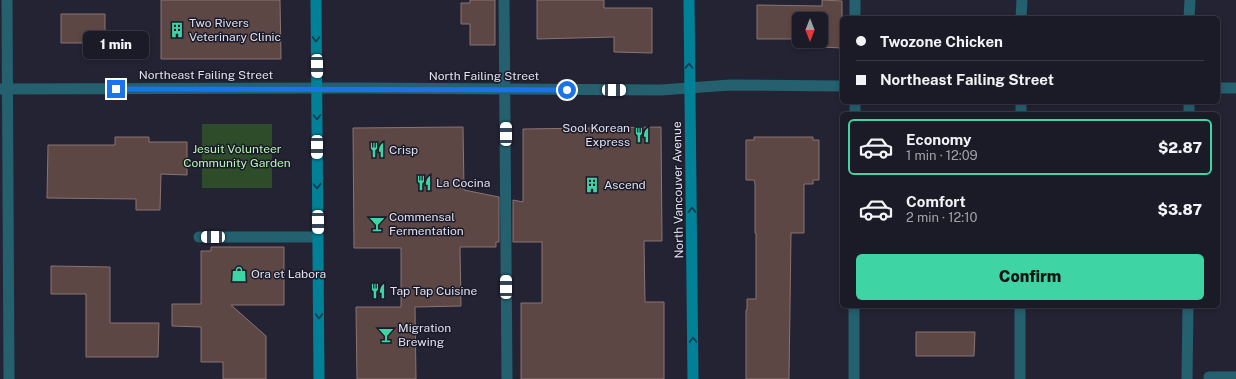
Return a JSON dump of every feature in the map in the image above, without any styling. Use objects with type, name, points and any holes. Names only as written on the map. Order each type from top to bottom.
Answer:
[{"type":"main road","points":[[316,0],[319,379]]},
{"type":"main road","name":"North Vancouver Avenue","points":[[689,0],[693,379]]},
{"type":"street","points":[[8,0],[4,89],[9,379]]},
{"type":"street","points":[[504,0],[507,379]]},
{"type":"street","points":[[855,0],[855,16]]},
{"type":"street","points":[[1022,0],[1022,16]]},
{"type":"street","points":[[1190,0],[1190,16]]},
{"type":"street","name":"North Failing Street","points":[[317,88],[660,90],[730,86],[840,86]]},
{"type":"street","name":"Northeast Failing Street","points":[[4,89],[317,88]]},
{"type":"street","points":[[1220,88],[1236,88]]},
{"type":"street","points":[[199,237],[318,237]]},
{"type":"street","points":[[854,308],[854,379]]},
{"type":"street","points":[[1020,308],[1020,379]]},
{"type":"street","points":[[1187,379],[1188,308]]},
{"type":"street","points":[[1209,377],[1236,377]]},
{"type":"green space","name":"Jesuit Volunteer Community Garden","points":[[202,124],[272,124],[272,188],[202,188]]},
{"type":"building","points":[[161,0],[280,0],[281,59],[161,59]]},
{"type":"building","points":[[470,0],[495,0],[495,45],[470,45],[470,24],[461,24],[461,3],[470,3]]},
{"type":"building","points":[[537,0],[604,0],[604,8],[652,8],[652,53],[614,52],[614,37],[537,39]]},
{"type":"building","points":[[822,0],[842,1],[842,16],[840,16],[840,48],[828,47],[828,12],[792,12],[792,39],[757,39],[757,5],[822,6]]},
{"type":"building","points":[[61,14],[105,14],[105,43],[61,43]]},
{"type":"building","points":[[463,127],[464,190],[499,197],[499,242],[496,242],[496,247],[460,247],[461,306],[415,307],[416,379],[357,379],[356,307],[401,307],[401,248],[354,248],[353,128]]},
{"type":"building","points":[[661,127],[662,241],[644,241],[645,302],[664,302],[664,379],[521,379],[521,303],[542,303],[542,242],[513,242],[513,200],[523,202],[523,129]]},
{"type":"building","points":[[115,137],[149,137],[149,142],[187,142],[187,175],[161,174],[160,210],[136,210],[136,199],[47,198],[48,145],[115,145]]},
{"type":"building","points":[[754,137],[813,137],[813,140],[819,140],[819,180],[813,180],[813,184],[804,184],[804,233],[791,233],[789,379],[746,379],[746,310],[747,299],[756,299],[756,233],[755,184],[754,180],[746,180],[746,140],[754,140]]},
{"type":"building","points":[[211,247],[284,247],[284,305],[231,305],[266,336],[266,379],[223,379],[223,362],[201,362],[201,327],[172,326],[172,304],[201,304],[201,251],[211,251]]},
{"type":"building","points":[[51,266],[110,267],[110,323],[159,323],[158,357],[86,357],[86,294],[51,294]]},
{"type":"building","points":[[916,332],[975,332],[974,356],[916,356]]},
{"type":"place","name":"Two Rivers Veterinary Clinic","points":[[177,30]]},
{"type":"place","name":"Sool Korean Express","points":[[642,135]]},
{"type":"place","name":"Crisp","points":[[377,150]]},
{"type":"place","name":"La Cocina","points":[[424,183]]},
{"type":"place","name":"Ascend","points":[[592,185]]},
{"type":"place","name":"Commensal Fermentation","points":[[377,224]]},
{"type":"place","name":"Ora et Labora","points":[[239,274]]},
{"type":"place","name":"Tap Tap Cuisine","points":[[378,291]]},
{"type":"place","name":"Migration Brewing","points":[[386,335]]},
{"type":"route","points":[[116,89],[355,88],[567,90]]}]
